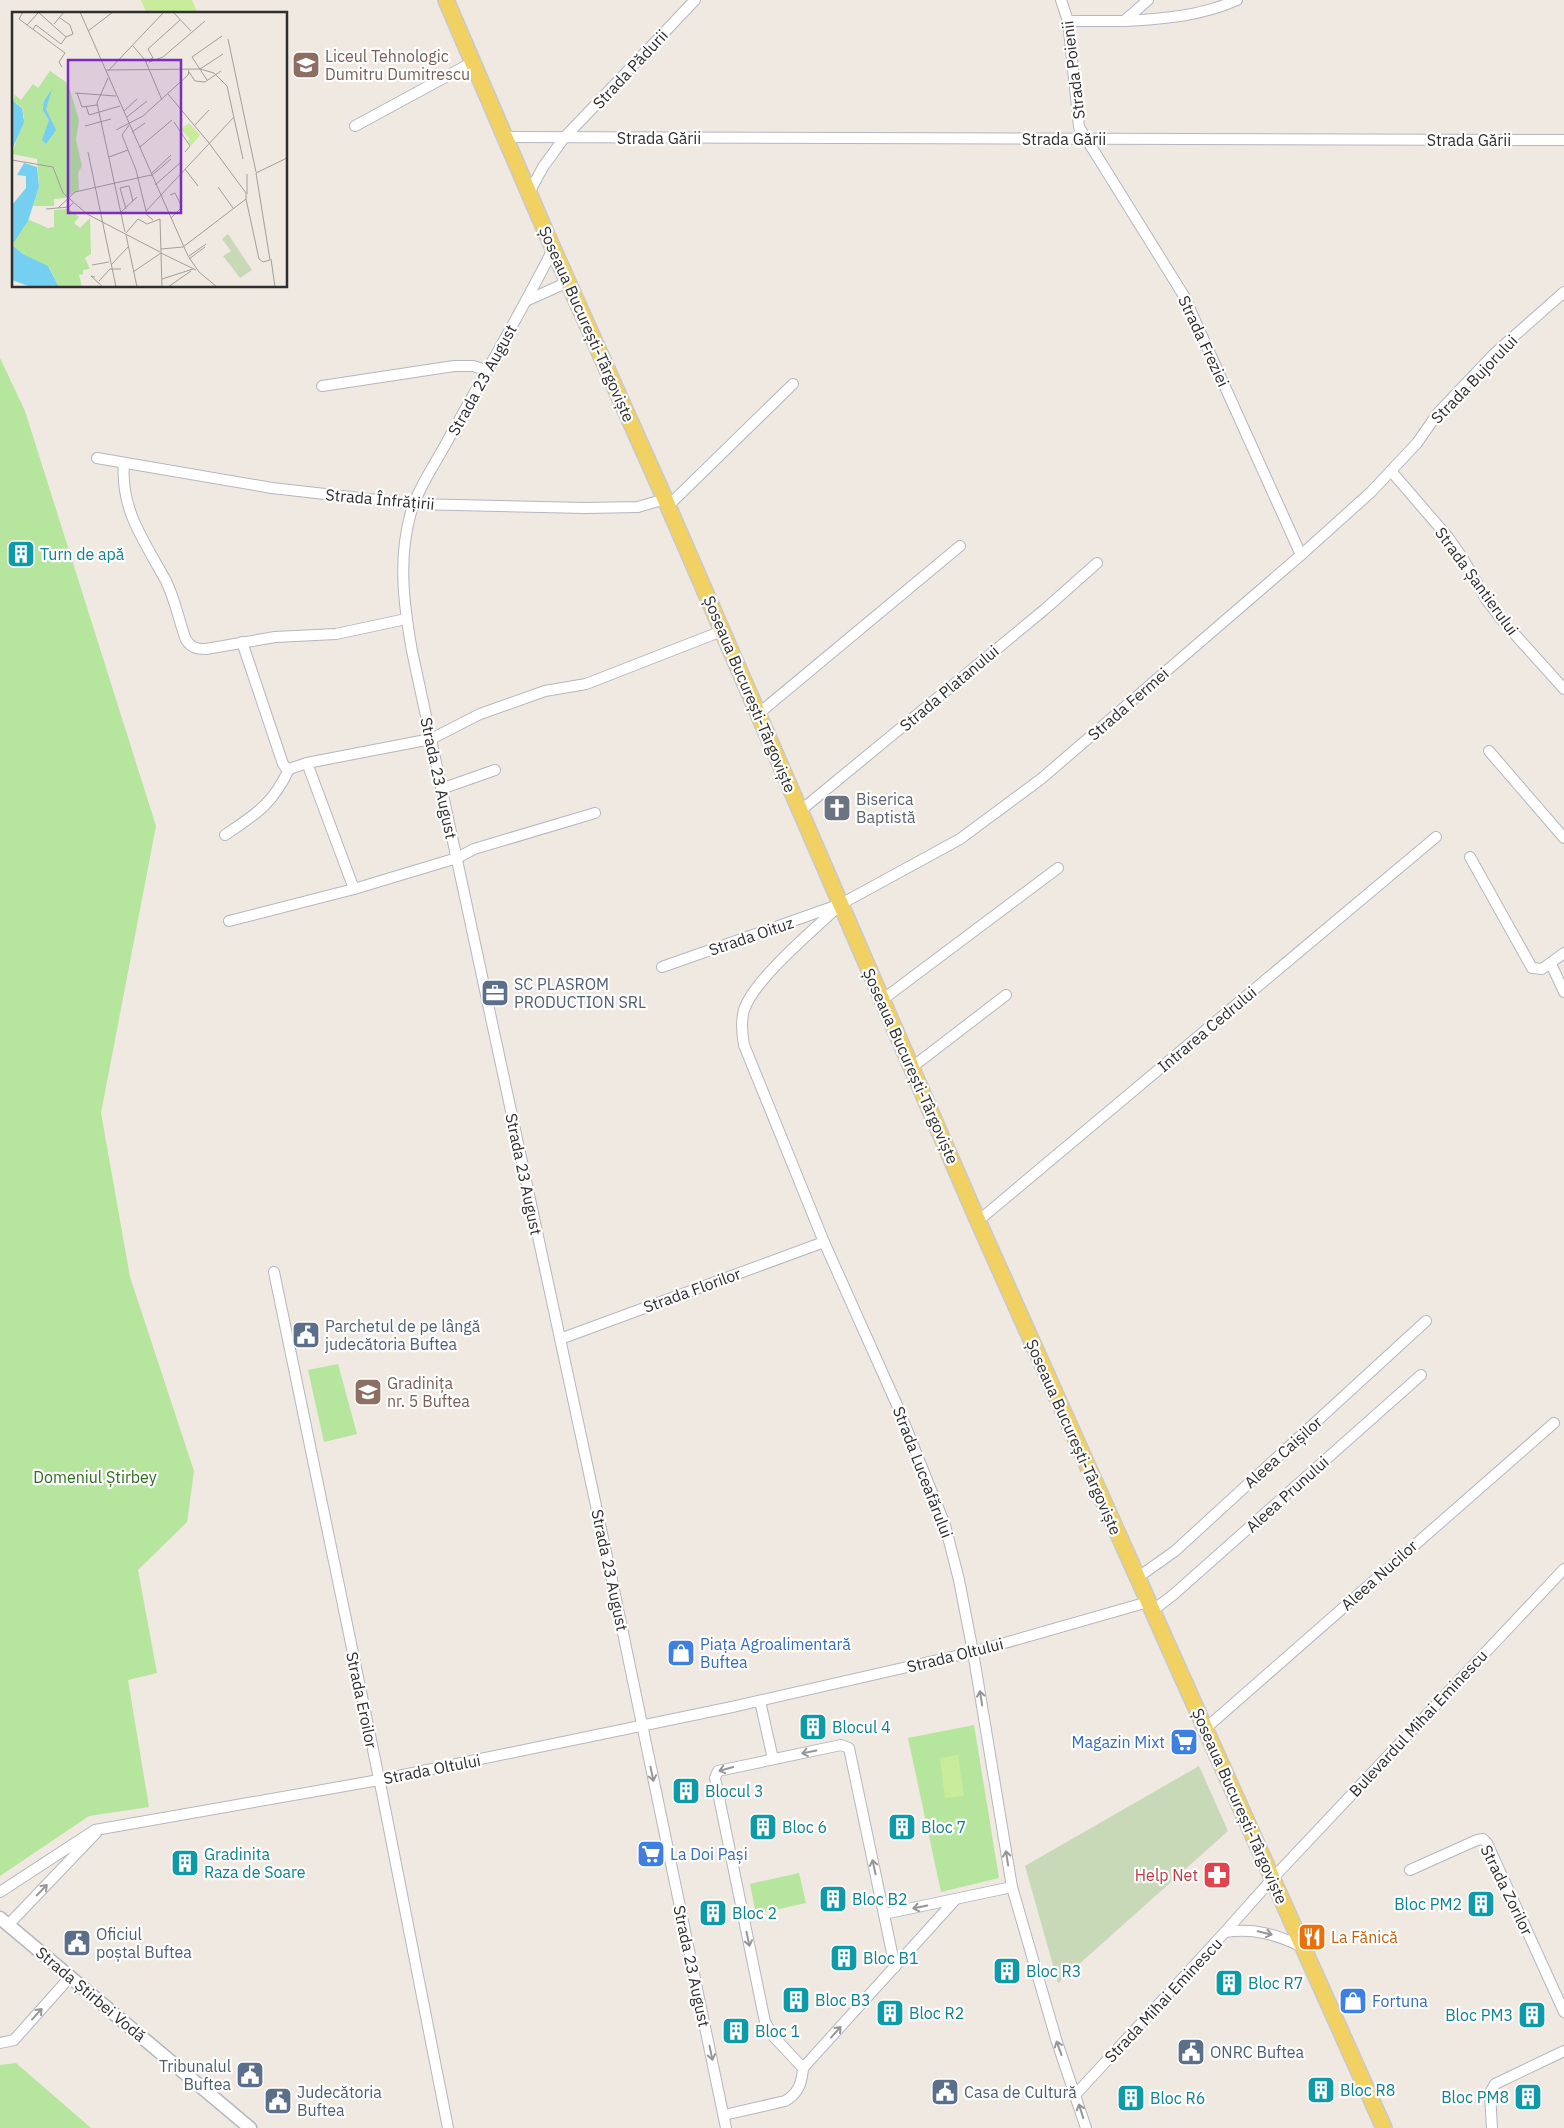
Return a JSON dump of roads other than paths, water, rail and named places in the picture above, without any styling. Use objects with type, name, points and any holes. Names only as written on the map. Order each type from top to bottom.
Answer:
[{"type":"main road","name":"Șoseaua București-Târgoviște","points":[[446,0],[553,249],[667,502],[978,1221],[1384,2128]]},
{"type":"street","name":"Strada Pădurii","points":[[529,193],[543,166],[564,138],[695,0]]},
{"type":"street","name":"Strada Poienii","points":[[1061,0],[1068,21],[1079,127],[1086,139]]},
{"type":"street","points":[[1124,21],[1148,0]]},
{"type":"street","points":[[1068,21],[1124,21],[1179,17],[1204,12],[1237,0]]},
{"type":"street","points":[[355,126],[473,62]]},
{"type":"street","name":"Strada Gării","points":[[506,137],[1564,140]]},
{"type":"street","name":"Strada Freziei","points":[[1086,139],[1184,296],[1301,555]]},
{"type":"street","name":"Strada 23 August","points":[[553,249],[528,300],[486,370],[414,504],[407,533],[402,575],[406,619],[726,2128]]},
{"type":"street","points":[[528,300],[568,282]]},
{"type":"street","name":"Strada Bujorului","points":[[1391,471],[1417,442],[1438,413],[1495,353],[1564,292]]},
{"type":"street","points":[[322,386],[454,366],[473,366],[486,370]]},
{"type":"street","name":"Strada Înfrățirii","points":[[97,458],[272,488],[414,504],[585,508],[638,506],[667,502],[793,384]]},
{"type":"street","points":[[124,463],[124,490],[132,514],[142,541],[166,582],[186,640],[190,646],[196,649],[275,637],[336,634],[406,619]]},
{"type":"street","name":"Strada Fermei","points":[[841,904],[930,857],[997,814],[1041,779],[1301,555],[1371,492],[1391,471]]},
{"type":"street","name":"Strada Șantierului","points":[[1391,471],[1447,536],[1462,557],[1486,599],[1502,620],[1564,689]]},
{"type":"street","points":[[758,714],[960,546]]},
{"type":"street","name":"Strada Platanului","points":[[800,811],[1044,610],[1097,563]]},
{"type":"street","points":[[226,835],[258,813],[280,790],[289,769],[306,763],[431,739],[480,714],[545,691],[586,684],[722,631]]},
{"type":"street","points":[[242,642],[283,764],[289,769]]},
{"type":"street","points":[[1489,751],[1564,838]]},
{"type":"street","points":[[306,763],[354,889]]},
{"type":"street","points":[[441,789],[495,770]]},
{"type":"street","points":[[229,921],[354,889],[456,858],[474,849],[595,813]]},
{"type":"street","name":"Intrarea Cedrului","points":[[978,1221],[1436,837]]},
{"type":"street","points":[[1470,857],[1532,968],[1542,969],[1564,953]]},
{"type":"street","points":[[882,1000],[1058,868]]},
{"type":"street","name":"Strada Oituz","points":[[662,967],[841,904]]},
{"type":"street","name":"Strada Luceafărului","points":[[841,904],[757,987],[744,1011],[742,1023],[744,1045],[824,1242],[897,1405],[939,1507],[951,1546],[974,1652],[1012,1887],[1056,2039],[1076,2094]]},
{"type":"street","points":[[1551,964],[1564,992]]},
{"type":"street","points":[[911,1068],[1006,995]]},
{"type":"street","name":"Strada Florilor","points":[[560,1339],[824,1242]]},
{"type":"street","name":"Strada Eroilor","points":[[274,1272],[379,1780],[448,2128]]},
{"type":"street","name":"Aleea Caișilor","points":[[1137,1578],[1175,1551],[1426,1321]]},
{"type":"street","name":"Aleea Prunului","points":[[1150,1606],[1173,1596],[1421,1375]]},
{"type":"street","name":"Aleea Nucilor","points":[[1206,1728],[1554,1423]]},
{"type":"street","name":"Bulevardul Mihai Eminescu","points":[[1273,1878],[1564,1568]]},
{"type":"street","name":"Strada Oltului","points":[[0,1892],[89,1833],[103,1828],[379,1780],[760,1701],[974,1652],[1150,1606]]},
{"type":"street","points":[[760,1701],[773,1759]]},
{"type":"street","points":[[803,2068],[773,2036],[765,2022],[715,1778],[718,1771],[840,1745],[849,1748],[895,1967]]},
{"type":"street","points":[[4,1921],[103,1828]]},
{"type":"street","name":"Strada Zorilor","points":[[1410,1870],[1483,1839],[1487,1843],[1564,2012]]},
{"type":"street","name":"Strada Mihai Eminescu","points":[[1076,2094],[1273,1878]]},
{"type":"street","points":[[884,1914],[1012,1887]]},
{"type":"street","points":[[724,2115],[792,2098],[800,2085],[803,2068],[956,1899]]},
{"type":"street","name":"Strada Știrbei Vodă","points":[[4,1921],[250,2128]]},
{"type":"street","points":[[1225,1932],[1254,1930],[1269,1933],[1302,1947]]},
{"type":"street","points":[[0,2043],[14,2040],[70,1977]]},
{"type":"street","points":[[1492,2128],[1490,2094],[1495,2084],[1564,2051]]},
{"type":"street","points":[[1076,2094],[1086,2128]]},
{"type":"place","name":"Liceul Tehnologic Dumitru Dumitrescu","points":[[306,65]]},
{"type":"place","name":"Turn de apă","points":[[21,554]]},
{"type":"place","name":"Biserica Baptistă","points":[[837,808]]},
{"type":"place","name":"SC PLASROM PRODUCTION SRL","points":[[495,993]]},
{"type":"place","name":"Parchetul de pe lângă judecătoria Buftea","points":[[306,1335]]},
{"type":"place","name":"Gradinița nr. 5 Buftea","points":[[368,1392]]},
{"type":"place","name":"Piața Agroalimentară Buftea","points":[[681,1653]]},
{"type":"place","name":"Blocul 4","points":[[813,1727]]},
{"type":"place","name":"Magazin Mixt","points":[[1184,1742]]},
{"type":"place","name":"Blocul 3","points":[[686,1791]]},
{"type":"place","name":"Bloc 6","points":[[763,1827]]},
{"type":"place","name":"Bloc 7","points":[[902,1827]]},
{"type":"place","name":"La Doi Pași","points":[[651,1854]]},
{"type":"place","name":"Gradinita Raza de Soare","points":[[185,1863]]},
{"type":"place","name":"Help Net","points":[[1217,1875]]},
{"type":"place","name":"Bloc B2","points":[[833,1899]]},
{"type":"place","name":"Bloc PM2","points":[[1481,1904]]},
{"type":"place","name":"Bloc 2","points":[[713,1913]]},
{"type":"place","name":"La Fănică","points":[[1312,1937]]},
{"type":"place","name":"Oficiul poștal Buftea","points":[[77,1943]]},
{"type":"place","name":"Bloc B1","points":[[844,1958]]},
{"type":"place","name":"Bloc R3","points":[[1007,1971]]},
{"type":"place","name":"Bloc R7","points":[[1229,1983]]},
{"type":"place","name":"Bloc B3","points":[[796,2000]]},
{"type":"place","name":"Fortuna","points":[[1353,2001]]},
{"type":"place","name":"Bloc R2","points":[[890,2013]]},
{"type":"place","name":"Bloc PM3","points":[[1532,2015]]},
{"type":"place","name":"Bloc 1","points":[[736,2031]]},
{"type":"place","name":"ONRC Buftea","points":[[1191,2052]]},
{"type":"place","name":"Tribunalul Buftea","points":[[250,2075]]},
{"type":"place","name":"Bloc R8","points":[[1321,2090]]},
{"type":"place","name":"Casa de Cultură","points":[[945,2092]]},
{"type":"place","name":"Bloc PM8","points":[[1528,2097]]},
{"type":"place","name":"Bloc R6","points":[[1131,2098]]},
{"type":"place","name":"Judecătoria Buftea","points":[[278,2101]]},
{"type":"park label","name":"Domeniul Știrbey","points":[[95,1477]]}]
